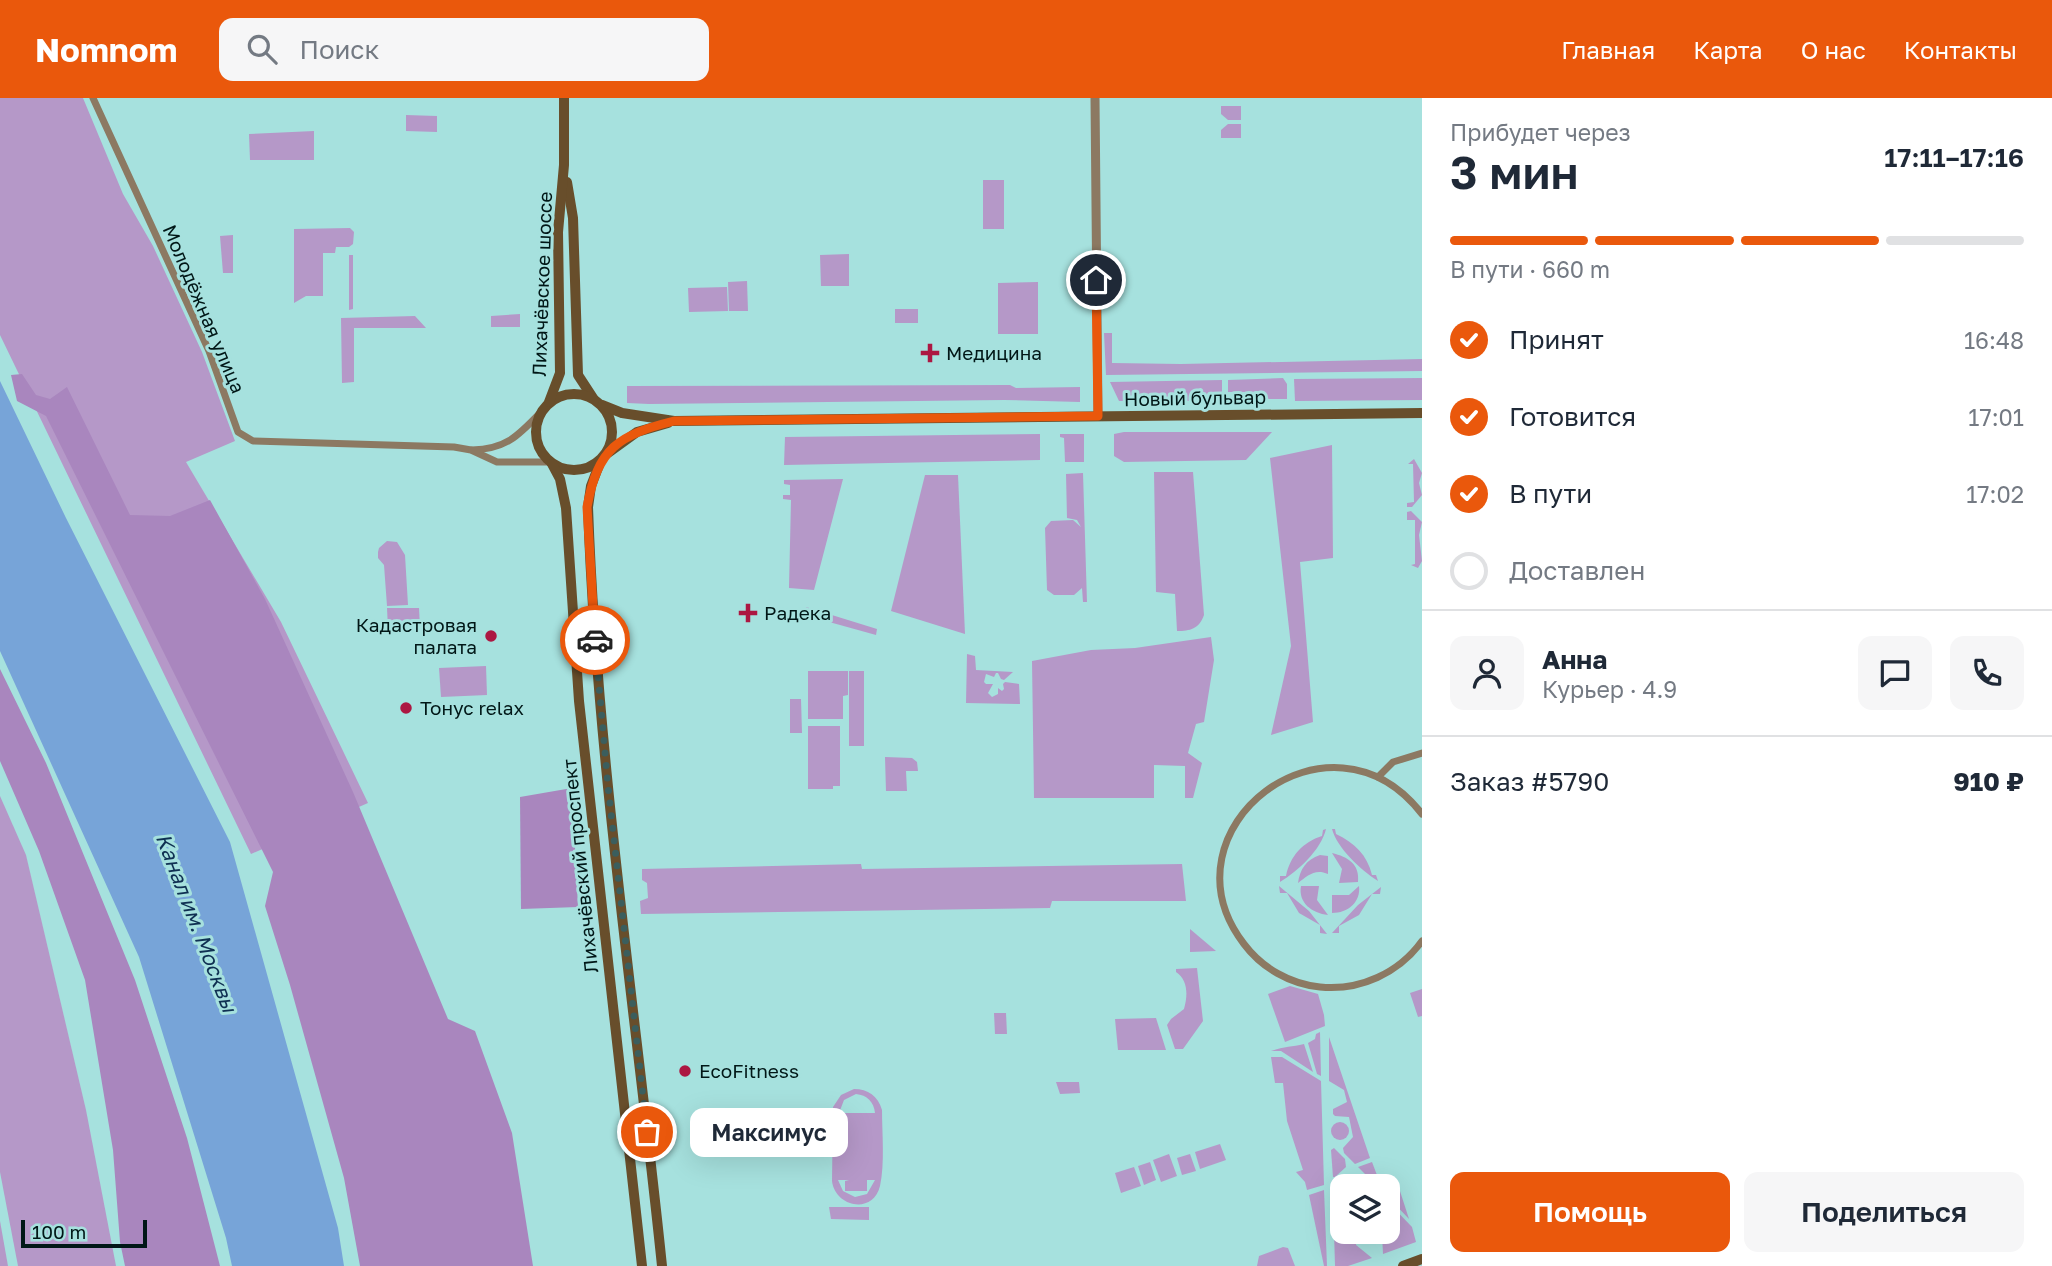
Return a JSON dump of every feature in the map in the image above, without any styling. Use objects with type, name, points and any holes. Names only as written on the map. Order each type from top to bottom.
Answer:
[{"type":"main road","name":"Лихачёвское шоссе","points":[[545,407],[560,373],[558,232],[564,165],[564,98]]},
{"type":"main road","name":"Лихачёвское шоссе","points":[[564,165],[573,218],[578,374],[597,402]]},
{"type":"main road","points":[[545,407],[569,394],[597,402]]},
{"type":"main road","name":"Новый бульвар","points":[[597,402],[622,413],[674,421],[1422,413]]},
{"type":"main road","name":"Лихачёвский проспект","points":[[597,402],[607,412],[613,430],[612,439],[591,486],[587,507],[594,626],[608,786],[662,1266]]},
{"type":"main road","name":"Лихачёвский проспект","points":[[545,407],[536,434],[540,449],[560,480],[566,508],[579,701],[642,1266]]},
{"type":"main road","name":"Новый бульвар","points":[[603,458],[637,432],[674,421]]},
{"type":"main road","points":[[551,463],[563,469],[577,470],[593,466],[603,458]]},
{"type":"main road","points":[[1403,1266],[1422,1259]]},
{"type":"street","name":"Молодёжная улица","points":[[93,98],[209,351],[238,432],[253,441],[495,449],[510,442],[545,407]]},
{"type":"street","points":[[1095,98],[1098,416]]},
{"type":"street","name":"Молодёжная улица","points":[[471,450],[497,462],[551,463]]},
{"type":"street","points":[[1378,777],[1393,762],[1422,752]]},
{"type":"street","points":[[1422,814],[1407,797],[1378,777],[1356,770],[1321,768],[1287,776],[1250,803],[1231,833],[1223,855],[1221,883],[1227,914],[1245,946],[1273,971],[1306,985],[1332,988],[1367,982],[1399,965],[1422,941]]},
{"type":"shaded area","points":[[0,98],[83,98],[123,194],[153,246],[202,352],[235,441],[186,462],[281,622],[368,803],[251,854],[0,335]]},
{"type":"shaded area","points":[[1221,106],[1241,106],[1241,120],[1228,120],[1221,114]]},
{"type":"shaded area","points":[[406,115],[437,116],[437,132],[406,131]]},
{"type":"shaded area","points":[[1228,124],[1241,124],[1241,138],[1221,138],[1221,130]]},
{"type":"shaded area","points":[[314,131],[314,160],[250,160],[249,134]]},
{"type":"shaded area","points":[[983,180],[1004,180],[1004,229],[983,229]]},
{"type":"shaded area","points":[[350,228],[354,232],[353,244],[349,247],[336,247],[335,253],[323,253],[323,296],[306,296],[294,303],[294,229]]},
{"type":"shaded area","points":[[233,235],[233,273],[223,273],[220,236]]},
{"type":"shaded area","points":[[849,254],[849,286],[821,286],[820,255]]},
{"type":"shaded area","points":[[349,255],[353,255],[353,309],[349,310]]},
{"type":"shaded area","points":[[747,281],[748,311],[729,311],[728,282]]},
{"type":"shaded area","points":[[1038,282],[1038,334],[998,334],[998,283]]},
{"type":"shaded area","points":[[727,287],[728,311],[689,312],[688,288]]},
{"type":"shaded area","points":[[895,309],[918,309],[918,323],[895,323]]},
{"type":"shaded area","points":[[520,314],[520,327],[491,327],[491,316]]},
{"type":"shaded area","points":[[415,316],[426,328],[354,328],[354,382],[342,383],[341,318]]},
{"type":"shaded area","points":[[1104,333],[1112,333],[1112,363],[1422,359],[1422,371],[1106,375]]},
{"type":"shaded area","points":[[22,374],[36,395],[50,399],[67,387],[130,515],[170,516],[210,500],[265,599],[353,792],[448,1019],[475,1031],[512,1133],[533,1266],[360,1266],[344,1178],[265,906],[273,872],[46,416],[17,401],[11,375]]},
{"type":"shaded area","points":[[1283,378],[1287,384],[1287,399],[1251,399],[1250,392],[1228,392],[1228,380]]},
{"type":"shaded area","points":[[1422,378],[1422,400],[1295,401],[1294,379]]},
{"type":"shaded area","points":[[1222,380],[1222,395],[1200,396],[1197,401],[1119,401],[1110,382]]},
{"type":"shaded area","points":[[1010,385],[1016,388],[1080,387],[1080,402],[1004,400],[627,403],[627,386]]},
{"type":"shaded area","points":[[1272,432],[1246,460],[1124,462],[1114,456],[1114,434]]},
{"type":"shaded area","points":[[1040,434],[1040,460],[784,465],[785,437]]},
{"type":"shaded area","points":[[1060,434],[1084,434],[1084,462],[1065,462],[1064,438],[1060,437]]},
{"type":"shaded area","points":[[1332,445],[1333,558],[1300,562],[1313,722],[1271,735],[1291,646],[1270,458]]},
{"type":"shaded area","points":[[1414,459],[1422,473],[1419,483],[1422,495],[1412,507],[1407,507],[1407,503],[1414,502],[1413,464],[1408,464]]},
{"type":"shaded area","points":[[1154,472],[1193,472],[1204,615],[1200,623],[1190,630],[1177,631],[1175,594],[1156,592]]},
{"type":"shaded area","points":[[1083,473],[1087,602],[1083,602],[1082,588],[1074,595],[1054,595],[1047,590],[1045,528],[1051,521],[1073,520],[1081,527],[1077,520],[1067,518],[1066,474]]},
{"type":"shaded area","points":[[925,475],[958,475],[965,634],[891,611]]},
{"type":"shaded area","points":[[843,479],[814,590],[789,588],[791,500],[783,499],[783,495],[790,495],[790,485],[784,484],[784,480]]},
{"type":"shaded area","points":[[1411,511],[1422,522],[1419,535],[1422,561],[1418,568],[1411,565],[1415,564],[1415,520],[1407,520],[1407,512]]},
{"type":"shaded area","points":[[387,541],[397,542],[405,555],[408,605],[387,606],[384,565],[378,558],[378,552]]},
{"type":"shaded area","points":[[806,607],[877,629],[876,635],[804,615]]},
{"type":"shaded area","points":[[387,608],[419,608],[420,628],[388,629]]},
{"type":"shaded area","points":[[1211,637],[1214,660],[1204,722],[1196,724],[1188,753],[1202,763],[1193,798],[1185,798],[1185,766],[1154,765],[1154,798],[1034,798],[1032,661],[1091,650],[1135,648]]},
{"type":"shaded area","points":[[967,654],[975,656],[976,670],[1013,672],[1004,680],[998,673],[994,677],[986,674],[984,682],[993,684],[988,693],[992,697],[998,694],[998,688],[1002,691],[1004,689],[1005,682],[1019,684],[1020,704],[966,703]]},
{"type":"shaded area","points":[[486,666],[487,695],[441,697],[439,668]]},
{"type":"shaded area","points":[[0,669],[46,763],[135,980],[187,1138],[220,1266],[125,1266],[120,1242],[113,1150],[85,980],[39,851],[0,761]]},
{"type":"shaded area","points":[[808,671],[848,671],[848,695],[843,696],[843,719],[808,719]]},
{"type":"shaded area","points":[[849,671],[864,671],[864,746],[849,746]]},
{"type":"shaded area","points":[[790,699],[801,699],[802,733],[790,733]]},
{"type":"shaded area","points":[[808,726],[840,726],[840,786],[833,786],[833,789],[808,789]]},
{"type":"shaded area","points":[[885,757],[912,758],[917,762],[918,771],[906,771],[907,791],[886,791]]},
{"type":"shaded area","points":[[572,788],[578,907],[521,909],[520,797]]},
{"type":"shaded area","points":[[0,796],[26,855],[86,1110],[116,1266],[18,1266],[0,1172]]},
{"type":"shaded area","points":[[1326,829],[1319,845],[1308,859],[1280,882],[1280,876],[1286,876],[1298,851],[1322,836],[1323,830]]},
{"type":"shaded area","points":[[1332,829],[1359,850],[1378,881],[1350,858]]},
{"type":"shaded area","points":[[1332,853],[1352,862],[1357,870],[1358,882],[1339,883],[1342,869]]},
{"type":"shaded area","points":[[1320,855],[1328,856],[1328,874],[1315,872],[1298,883],[1304,866]]},
{"type":"shaded area","points":[[861,864],[862,869],[1182,864],[1186,901],[1052,901],[1050,908],[641,914],[640,901],[648,898],[647,883],[642,880],[642,869]]},
{"type":"shaded area","points":[[1279,886],[1309,911],[1320,925],[1299,913],[1287,893],[1280,893]]},
{"type":"shaded area","points":[[1301,886],[1319,886],[1317,900],[1328,915],[1307,906],[1302,897]]},
{"type":"shaded area","points":[[1359,886],[1356,902],[1348,909],[1332,913],[1332,895],[1349,895]]},
{"type":"shaded area","points":[[1372,894],[1359,915],[1339,926],[1339,933],[1332,933],[1358,905]]},
{"type":"shaded area","points":[[1190,929],[1216,951],[1190,952]]},
{"type":"shaded area","points":[[1197,968],[1203,1021],[1183,1049],[1175,1049],[1167,1025],[1184,1009],[1186,993],[1185,984],[1176,969]]},
{"type":"shaded area","points":[[1290,986],[1318,994],[1325,1026],[1285,1042],[1268,994]]},
{"type":"shaded area","points":[[1422,989],[1422,1016],[1418,1017],[1410,993]]},
{"type":"shaded area","points":[[994,1013],[1006,1013],[1007,1034],[995,1034]]},
{"type":"shaded area","points":[[1156,1018],[1166,1050],[1118,1050],[1115,1019]]},
{"type":"shaded area","points":[[1320,1032],[1321,1076],[1317,1074],[1308,1043]]},
{"type":"shaded area","points":[[1329,1037],[1370,1158],[1355,1164],[1344,1153],[1343,1148],[1353,1137],[1349,1117],[1333,1114],[1333,1109],[1347,1102],[1344,1090],[1329,1081]]},
{"type":"shaded area","points":[[1304,1044],[1313,1072],[1281,1051],[1271,1051],[1280,1048]]},
{"type":"shaded area","points":[[1271,1057],[1282,1057],[1321,1081],[1324,1185],[1307,1190],[1305,1182],[1296,1172],[1303,1170],[1287,1121],[1283,1083],[1275,1083]]},
{"type":"shaded area","points":[[1056,1082],[1079,1082],[1080,1093],[1060,1094]]},
{"type":"shaded area","points":[[854,1089],[864,1090],[875,1097],[882,1110],[882,1177],[876,1195],[863,1204],[847,1202],[840,1197],[832,1181],[833,1107],[841,1095]],"holes":[[[856,1094],[869,1100],[875,1113],[839,1113],[844,1100]],[[838,1180],[849,1180],[845,1181],[845,1191],[867,1191],[867,1180],[875,1180],[867,1194],[855,1197],[843,1191]]]},
{"type":"shaded area","points":[[1340,1122],[1346,1125],[1349,1131],[1346,1137],[1340,1140],[1334,1137],[1331,1131],[1334,1125]]},
{"type":"shaded area","points":[[1220,1144],[1226,1160],[1200,1169],[1195,1152]]},
{"type":"shaded area","points":[[1334,1148],[1345,1159],[1346,1167],[1338,1174],[1333,1174],[1331,1150]]},
{"type":"shaded area","points":[[1169,1154],[1177,1176],[1161,1182],[1153,1160]]},
{"type":"shaded area","points":[[1190,1154],[1196,1171],[1182,1175],[1177,1158]]},
{"type":"shaded area","points":[[1150,1162],[1156,1180],[1144,1185],[1138,1166]]},
{"type":"shaded area","points":[[1372,1162],[1377,1174],[1365,1174],[1358,1167]]},
{"type":"shaded area","points":[[1134,1167],[1141,1186],[1121,1193],[1115,1173]]},
{"type":"shaded area","points":[[1324,1190],[1327,1266],[1324,1266],[1309,1195]]},
{"type":"shaded area","points":[[1400,1191],[1409,1219],[1400,1210]]},
{"type":"shaded area","points":[[829,1207],[869,1207],[869,1220],[831,1219]]},
{"type":"shaded area","points":[[1400,1214],[1412,1227],[1416,1242],[1383,1254],[1382,1244],[1400,1244]]},
{"type":"shaded area","points":[[0,1221],[8,1266],[0,1266]]},
{"type":"shaded area","points":[[1334,1244],[1356,1244],[1372,1258],[1348,1266],[1335,1266]]},
{"type":"shaded area","points":[[1283,1247],[1288,1248],[1295,1266],[1257,1266],[1259,1256]]},
{"type":"water","name":"Канал им. Москвы","points":[[0,381],[66,518],[230,842],[338,1228],[344,1266],[232,1266],[226,1238],[139,957],[0,651]]},
{"type":"way so far","points":[[595,640],[608,786],[647,1132]]},
{"type":"place","name":"Медицина","points":[[930,353]]},
{"type":"place","name":"Радека","points":[[748,613]]},
{"type":"place","name":"Кадастровая палата","points":[[491,636]]},
{"type":"place","name":"Тонус relax","points":[[406,708]]},
{"type":"place","name":"EcoFitness","points":[[685,1071]]},
{"type":"place","name":"Максимус","points":[[647,1132]]},
{"type":"route","points":[[595,640],[587,507],[591,486],[601,460],[615,447],[637,432],[674,421],[1098,416],[1096,280]]}]
